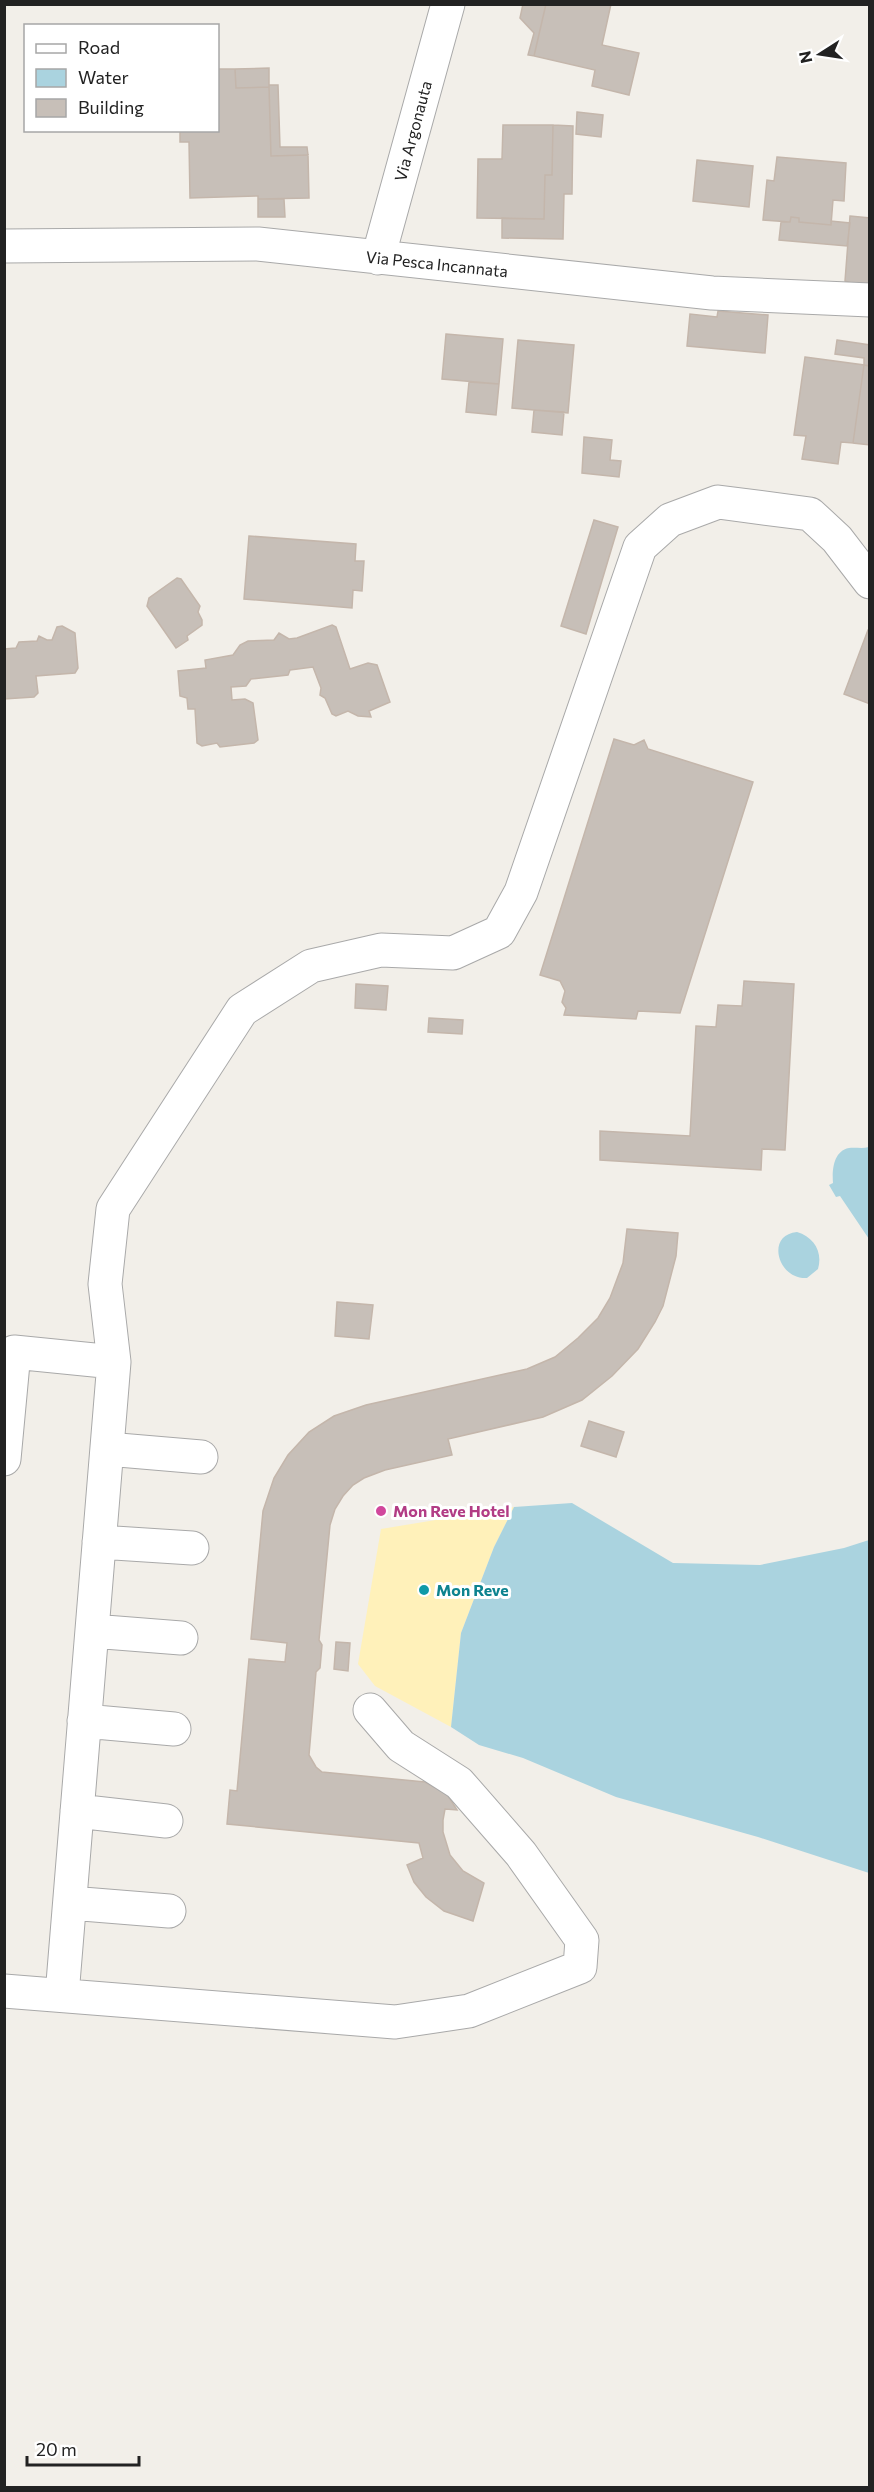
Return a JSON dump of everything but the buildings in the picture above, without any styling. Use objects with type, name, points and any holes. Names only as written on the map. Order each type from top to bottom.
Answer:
[{"type":"street","name":"Via Argonauta","points":[[378,258],[448,4]]},
{"type":"street","name":"Via Pesca Incannata","points":[[4,246],[258,244],[712,293],[870,300]]},
{"type":"street","points":[[62,1995],[114,1362],[105,1284],[113,1209],[242,1010],[311,966],[381,950],[453,953],[499,932],[521,892],[640,547],[670,520],[718,502],[810,514],[837,538],[870,582]]},
{"type":"street","points":[[4,1459],[14,1352],[114,1362]]},
{"type":"street","points":[[106,1449],[201,1457]]},
{"type":"street","points":[[99,1542],[192,1548]]},
{"type":"street","points":[[92,1631],[181,1638]]},
{"type":"street","points":[[4,1991],[395,2022],[469,2011],[580,1967],[582,1940],[521,1854],[459,1783],[401,1746],[369,1710]]},
{"type":"street","points":[[84,1721],[174,1729]]},
{"type":"street","points":[[77,1811],[166,1821]]},
{"type":"street","points":[[70,1903],[170,1911]]},
{"type":"sand","name":"Mon Reve","points":[[514,1507],[494,1547],[461,1633],[451,1727],[375,1686],[358,1664],[381,1529]]},
{"type":"water","points":[[870,1147],[869,1239],[840,1196],[836,1197],[829,1185],[833,1183],[833,1167],[840,1153],[849,1148]]},
{"type":"water","points":[[797,1232],[812,1241],[818,1251],[818,1269],[807,1278],[797,1277],[789,1272],[779,1257],[778,1248],[781,1241],[787,1235]]},
{"type":"water","points":[[572,1503],[673,1563],[760,1565],[844,1548],[869,1540],[869,1873],[758,1837],[616,1797],[523,1758],[479,1745],[451,1727],[461,1633],[494,1547],[514,1507]]},
{"type":"place","name":"Mon Reve Hotel","points":[[381,1511]]},
{"type":"place","name":"Mon Reve","points":[[424,1590]]}]
